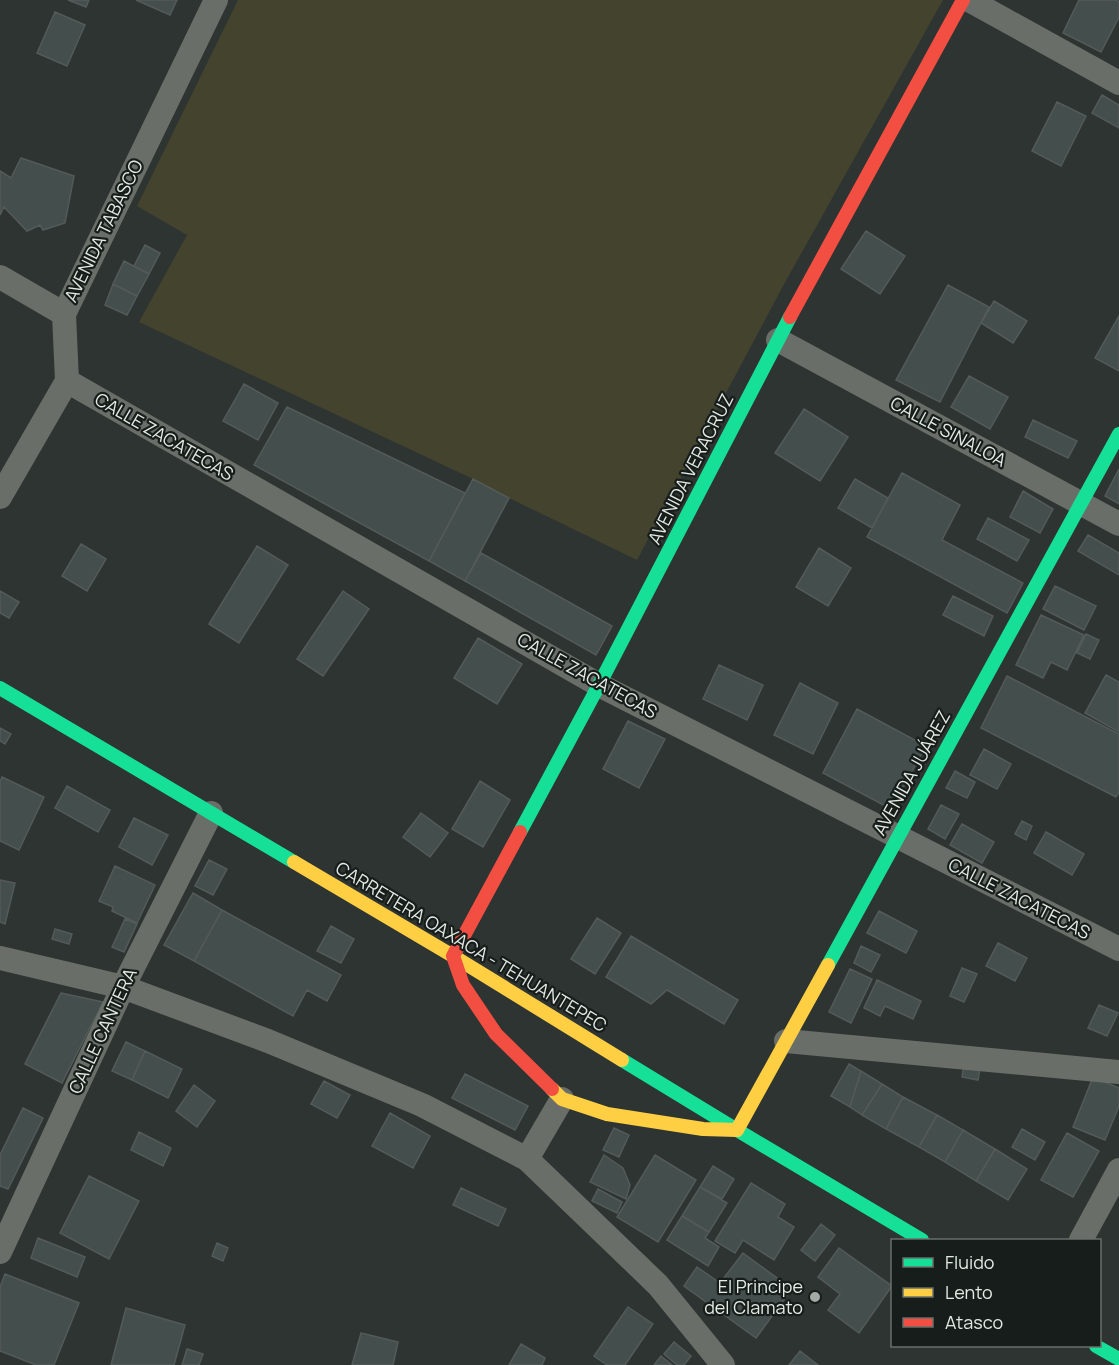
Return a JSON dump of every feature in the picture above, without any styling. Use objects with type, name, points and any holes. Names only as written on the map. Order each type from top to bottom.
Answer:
[{"type":"street","name":"AVENIDA TABASCO","points":[[67,381],[64,314],[216,0]]},
{"type":"street","name":"AVENIDA VERACRUZ","points":[[453,956],[599,685],[778,340],[963,0]]},
{"type":"street","points":[[969,0],[1119,83]]},
{"type":"street","points":[[0,277],[64,314]]},
{"type":"street","name":"CALLE SINALOA","points":[[778,340],[1119,524]]},
{"type":"street","points":[[0,497],[67,381]]},
{"type":"street","name":"CALLE ZACATECAS","points":[[67,381],[599,685],[1119,949]]},
{"type":"street","name":"AVENIDA JUÁREZ","points":[[737,1130],[1119,434]]},
{"type":"street","name":"CARRETERA OAXACA - TEHUANTEPEC","points":[[0,688],[453,956],[920,1239]]},
{"type":"street","name":"CALLE CANTERA","points":[[0,1252],[123,987],[211,813]]},
{"type":"street","points":[[453,956],[463,985],[496,1034],[562,1099],[607,1114],[703,1129],[737,1130]]},
{"type":"street","points":[[0,958],[123,987],[268,1041],[422,1105],[527,1159],[658,1285],[723,1365]]},
{"type":"street","points":[[786,1041],[1119,1072]]},
{"type":"street","points":[[527,1159],[562,1099]]},
{"type":"street","points":[[1082,1239],[1119,1170]]},
{"type":"street","points":[[1098,1347],[1119,1359]]},
{"type":"shaded area","points":[[238,0],[943,0],[783,286],[637,560],[473,479],[139,322],[187,235],[137,206]]},
{"type":"building","points":[[68,0],[89,0],[86,7]]},
{"type":"building","points":[[136,0],[177,0],[170,15]]},
{"type":"building","points":[[1079,0],[1116,0],[1119,2],[1119,17],[1101,52],[1063,33]]},
{"type":"building","points":[[55,12],[85,25],[67,66],[37,53]]},
{"type":"building","points":[[1102,95],[1119,105],[1119,128],[1092,113]]},
{"type":"building","points":[[1057,102],[1086,116],[1061,166],[1032,151]]},
{"type":"building","points":[[21,158],[74,176],[65,223],[43,230],[40,225],[27,231],[4,207],[0,215],[0,171],[11,178]]},
{"type":"building","points":[[866,231],[905,256],[880,294],[841,269]]},
{"type":"building","points":[[145,245],[160,253],[149,274],[134,266]]},
{"type":"building","points":[[124,261],[149,274],[137,296],[113,284]]},
{"type":"building","points":[[113,284],[137,296],[127,315],[105,305]]},
{"type":"building","points":[[948,285],[989,307],[940,402],[896,380]]},
{"type":"building","points":[[994,301],[1027,321],[1013,343],[981,323]]},
{"type":"building","points":[[1119,316],[1119,371],[1095,358]]},
{"type":"building","points":[[969,376],[1008,397],[990,429],[951,407]]},
{"type":"building","points":[[244,384],[278,403],[258,440],[223,421]]},
{"type":"building","points":[[287,407],[465,493],[429,561],[254,465]]},
{"type":"building","points":[[804,409],[848,437],[820,481],[775,453]]},
{"type":"building","points":[[1033,420],[1077,441],[1068,458],[1025,437]]},
{"type":"building","points":[[1119,469],[1119,504],[1105,496]]},
{"type":"building","points":[[902,473],[960,505],[942,540],[1023,583],[1007,613],[867,537]]},
{"type":"building","points":[[473,479],[509,498],[465,581],[429,561]]},
{"type":"building","points":[[855,479],[888,498],[872,528],[838,508]]},
{"type":"building","points":[[1023,491],[1053,509],[1040,533],[1010,517]]},
{"type":"building","points":[[988,518],[1029,540],[1017,561],[977,539]]},
{"type":"building","points":[[1088,535],[1119,553],[1119,575],[1078,551]]},
{"type":"building","points":[[81,544],[106,559],[87,591],[62,576]]},
{"type":"building","points":[[257,546],[288,565],[239,643],[209,624]]},
{"type":"building","points":[[819,548],[851,568],[828,606],[796,587]]},
{"type":"building","points":[[481,553],[612,626],[596,655],[465,581]]},
{"type":"building","points":[[1055,586],[1096,606],[1084,630],[1043,609]]},
{"type":"building","points":[[0,591],[19,602],[9,618],[0,613]]},
{"type":"building","points":[[343,591],[369,609],[323,676],[297,659]]},
{"type":"building","points":[[953,596],[993,616],[984,636],[943,615]]},
{"type":"building","points":[[1041,615],[1084,635],[1067,670],[1051,662],[1043,678],[1016,665]]},
{"type":"building","points":[[1086,634],[1099,640],[1090,659],[1077,653]]},
{"type":"building","points":[[478,638],[522,664],[497,704],[454,678]]},
{"type":"building","points":[[719,665],[763,685],[747,720],[703,699]]},
{"type":"building","points":[[1106,675],[1119,682],[1119,732],[1085,713]]},
{"type":"building","points":[[1007,676],[1119,734],[1119,792],[1116,797],[981,728]]},
{"type":"building","points":[[800,683],[838,703],[813,754],[774,735]]},
{"type":"building","points":[[857,709],[926,746],[891,809],[823,773]]},
{"type":"building","points":[[628,721],[665,739],[639,788],[603,769]]},
{"type":"building","points":[[0,728],[11,734],[5,744],[0,741]]},
{"type":"building","points":[[984,749],[1011,764],[997,789],[970,775]]},
{"type":"building","points":[[955,771],[975,782],[967,798],[946,788]]},
{"type":"building","points":[[2,777],[44,797],[19,850],[0,841],[0,782]]},
{"type":"building","points":[[480,781],[510,800],[483,847],[452,829]]},
{"type":"building","points":[[67,786],[110,810],[98,832],[55,808]]},
{"type":"building","points":[[941,805],[959,814],[945,839],[928,829]]},
{"type":"building","points":[[421,813],[448,833],[430,857],[403,837]]},
{"type":"building","points":[[134,818],[168,835],[152,865],[119,847]]},
{"type":"building","points":[[1022,821],[1032,826],[1026,840],[1015,834]]},
{"type":"building","points":[[962,824],[994,842],[982,863],[950,845]]},
{"type":"building","points":[[1046,832],[1084,854],[1072,875],[1034,853]]},
{"type":"building","points":[[209,860],[227,869],[213,895],[195,886]]},
{"type":"building","points":[[115,866],[155,885],[137,923],[112,911],[113,907],[99,901]]},
{"type":"building","points":[[0,880],[15,883],[5,924],[0,922]]},
{"type":"building","points":[[193,893],[222,910],[194,961],[164,945]]},
{"type":"building","points":[[222,910],[341,975],[327,1001],[307,990],[293,1016],[194,961]]},
{"type":"building","points":[[879,911],[917,931],[906,953],[867,933]]},
{"type":"building","points":[[597,918],[621,933],[595,974],[571,959]]},
{"type":"building","points":[[125,919],[137,924],[124,952],[112,947]]},
{"type":"building","points":[[331,926],[354,939],[341,963],[317,951]]},
{"type":"building","points":[[55,929],[72,934],[69,944],[52,939]]},
{"type":"building","points":[[631,936],[738,1000],[724,1024],[667,990],[651,1004],[606,977]]},
{"type":"building","points":[[998,943],[1027,958],[1015,981],[986,966]]},
{"type":"building","points":[[861,946],[880,955],[871,972],[854,963]]},
{"type":"building","points":[[962,968],[977,974],[964,1002],[950,996]]},
{"type":"building","points":[[850,969],[872,979],[851,1023],[829,1012]]},
{"type":"building","points":[[877,980],[921,1001],[913,1019],[885,1006],[880,1016],[864,1008]]},
{"type":"building","points":[[61,993],[103,1002],[62,1083],[25,1064]]},
{"type":"building","points":[[1099,1005],[1118,1013],[1107,1036],[1088,1028]]},
{"type":"building","points":[[126,1042],[145,1051],[132,1080],[112,1071]]},
{"type":"building","points":[[145,1051],[182,1069],[168,1098],[132,1080]]},
{"type":"building","points":[[849,1064],[861,1071],[850,1107],[831,1096]]},
{"type":"building","points":[[964,1065],[980,1068],[978,1080],[962,1077]]},
{"type":"building","points":[[861,1071],[882,1084],[862,1115],[850,1107]]},
{"type":"building","points":[[465,1074],[528,1106],[515,1130],[452,1098]]},
{"type":"building","points":[[1093,1077],[1119,1088],[1119,1106],[1105,1140],[1073,1127]]},
{"type":"building","points":[[324,1081],[350,1095],[337,1118],[311,1104]]},
{"type":"building","points":[[882,1084],[903,1097],[886,1129],[862,1115]]},
{"type":"building","points":[[194,1085],[215,1101],[197,1127],[176,1111]]},
{"type":"building","points":[[903,1097],[937,1115],[919,1147],[886,1129]]},
{"type":"building","points":[[23,1108],[43,1118],[8,1189],[0,1186],[0,1155]]},
{"type":"building","points":[[390,1113],[430,1136],[413,1168],[372,1146]]},
{"type":"building","points":[[937,1115],[963,1130],[945,1162],[919,1147]]},
{"type":"building","points":[[614,1128],[629,1135],[619,1157],[603,1150]]},
{"type":"building","points":[[1022,1129],[1045,1142],[1035,1160],[1012,1147]]},
{"type":"building","points":[[963,1130],[995,1149],[976,1181],[945,1162]]},
{"type":"building","points":[[139,1132],[171,1148],[163,1166],[131,1150]]},
{"type":"building","points":[[1067,1133],[1099,1151],[1073,1197],[1041,1180]]},
{"type":"building","points":[[995,1149],[1027,1169],[1008,1200],[976,1181]]},
{"type":"building","points":[[604,1155],[623,1168],[630,1185],[626,1199],[590,1182]]},
{"type":"building","points":[[655,1155],[696,1180],[658,1242],[617,1217]]},
{"type":"building","points":[[713,1166],[734,1179],[722,1199],[700,1187]]},
{"type":"building","points":[[89,1176],[139,1201],[109,1259],[60,1233]]},
{"type":"building","points":[[751,1183],[785,1204],[778,1217],[794,1227],[774,1260],[743,1240],[735,1253],[715,1241]]},
{"type":"building","points":[[700,1187],[727,1203],[709,1232],[682,1216]]},
{"type":"building","points":[[461,1188],[506,1209],[498,1226],[453,1205]]},
{"type":"building","points":[[598,1189],[622,1202],[617,1213],[592,1201]]},
{"type":"building","points":[[682,1216],[709,1232],[705,1238],[719,1247],[708,1266],[667,1240]]},
{"type":"building","points":[[821,1224],[835,1235],[815,1261],[801,1250]]},
{"type":"building","points":[[38,1238],[85,1257],[77,1277],[31,1258]]},
{"type":"building","points":[[217,1243],[228,1248],[223,1261],[212,1256]]},
{"type":"building","points":[[839,1248],[891,1287],[859,1333],[828,1310],[840,1294],[818,1277]]},
{"type":"building","points":[[743,1253],[792,1289],[756,1338],[684,1286],[697,1267],[720,1283]]},
{"type":"building","points":[[5,1274],[79,1303],[54,1365],[36,1365],[0,1351],[0,1287]]},
{"type":"building","points":[[628,1307],[653,1324],[625,1365],[607,1365],[594,1356]]},
{"type":"building","points":[[126,1308],[185,1325],[174,1365],[111,1365]]},
{"type":"building","points":[[361,1333],[398,1342],[393,1365],[352,1365]]},
{"type":"building","points":[[674,1342],[691,1356],[684,1365],[677,1365],[664,1354]]},
{"type":"building","points":[[521,1344],[545,1358],[542,1365],[509,1365]]},
{"type":"building","points":[[187,1349],[203,1354],[199,1365],[182,1365]]},
{"type":"building","points":[[800,1351],[818,1365],[789,1365]]},
{"type":"building","points":[[661,1356],[672,1365],[654,1365]]},
{"type":"traffic: fast","points":[[520,832],[790,317]]},
{"type":"traffic: fast","points":[[828,965],[1119,434]]},
{"type":"traffic: fast","points":[[0,688],[294,862]]},
{"type":"traffic: fast","points":[[622,1060],[920,1239]]},
{"type":"traffic: fast","points":[[1098,1347],[1119,1359]]},
{"type":"traffic: slow","points":[[294,862],[622,1060]]},
{"type":"traffic: slow","points":[[552,1089],[562,1099],[607,1114],[703,1129],[737,1130],[828,965]]},
{"type":"traffic: jam","points":[[790,317],[963,0]]},
{"type":"traffic: jam","points":[[520,832],[453,956],[463,985],[496,1034],[552,1089]]},
{"type":"place","name":"El Principe del Clamato","points":[[815,1297]]}]
